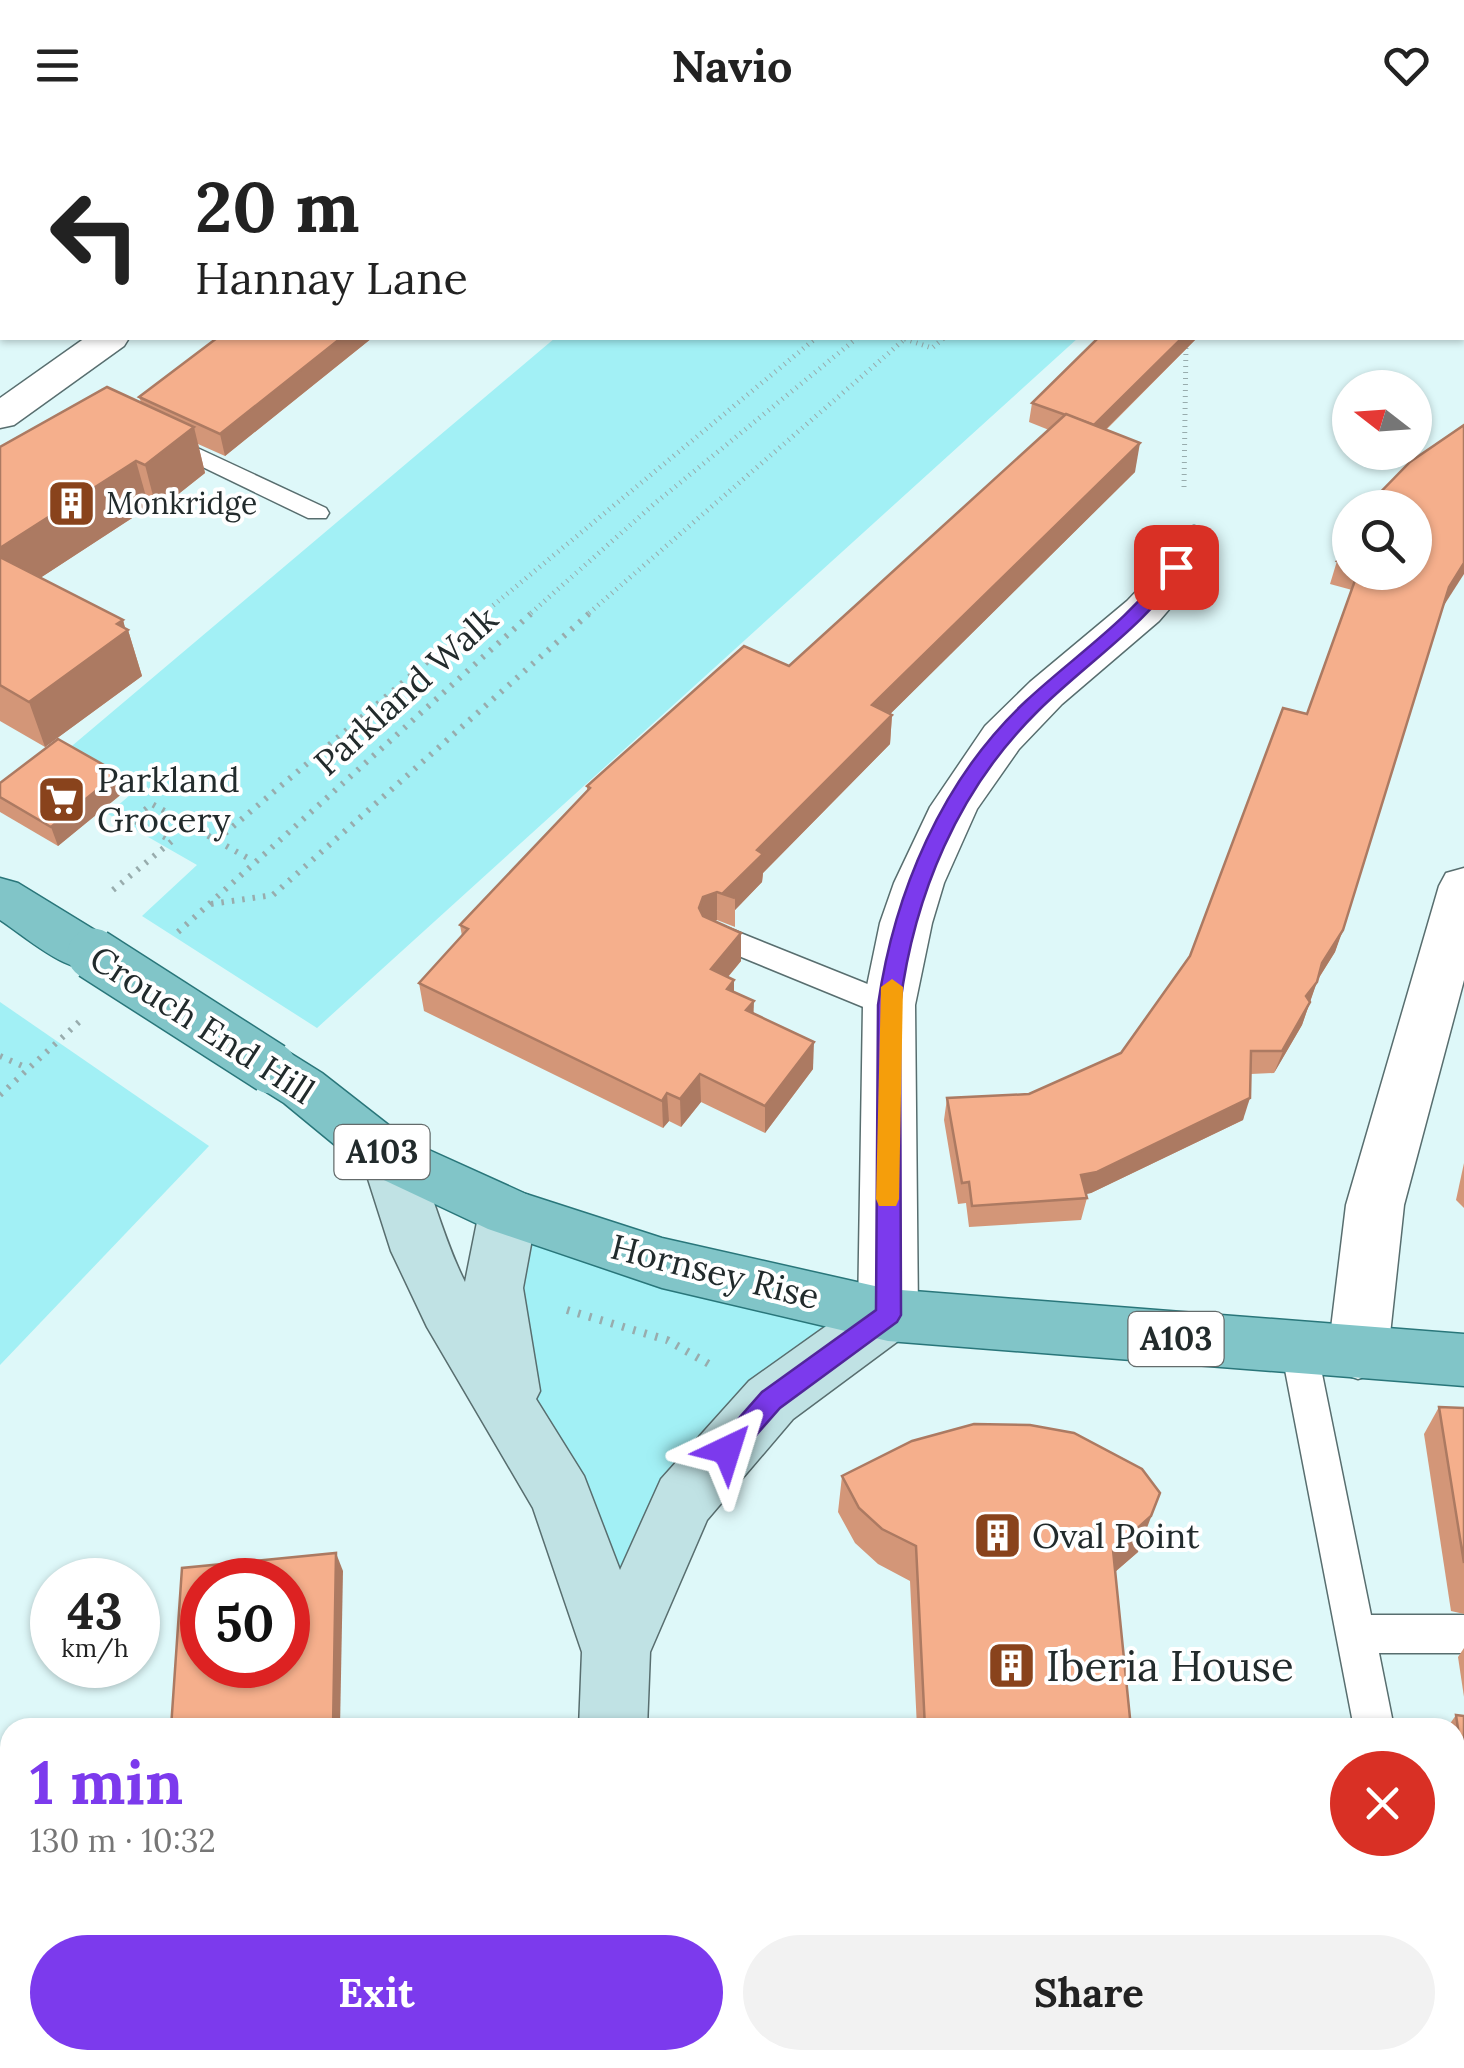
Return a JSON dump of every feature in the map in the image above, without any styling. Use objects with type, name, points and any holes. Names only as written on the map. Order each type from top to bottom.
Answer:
[{"type":"main road","name":"Crouch End Hill","points":[[0,896],[302,1088],[390,1157],[508,1212]]},
{"type":"main road","points":[[390,1157],[420,1252],[448,1309],[562,1497],[616,1652],[613,1718]]},
{"type":"main road","name":"Hornsey Rise","points":[[508,1212],[662,1263],[888,1315],[1464,1360]]},
{"type":"main road","points":[[508,1212],[493,1288],[512,1414]]},
{"type":"main road","points":[[616,1652],[684,1500],[771,1400],[888,1315]]},
{"type":"street","points":[[0,416],[107,340]]},
{"type":"street","points":[[888,1315],[889,1005],[895,960],[932,845],[978,767],[1030,708],[1156,596],[1194,538]]},
{"type":"street","points":[[1358,1353],[1375,1205],[1464,886]]},
{"type":"lane","points":[[149,432],[317,512]]},
{"type":"lane","points":[[718,935],[889,1005]]},
{"type":"lane","points":[[1299,1349],[1372,1718]]},
{"type":"lane","points":[[1356,1634],[1464,1634]]},
{"type":"path","points":[[217,840],[626,493],[814,340]]},
{"type":"path","name":"Parkland Walk","points":[[168,942],[253,860],[654,504],[855,340]]},
{"type":"path","points":[[210,904],[274,895],[694,520],[903,340]]},
{"type":"path","points":[[910,340],[932,348],[942,340]]},
{"type":"path","points":[[1186,344],[1186,476],[1178,510],[1194,538]]},
{"type":"path","points":[[112,891],[172,841],[133,820],[152,804],[253,860]]},
{"type":"path","points":[[0,1096],[83,1018]]},
{"type":"path","points":[[0,1056],[27,1068]]},
{"type":"path","points":[[493,1288],[668,1340],[771,1400]]},
{"type":"shaded area","points":[[553,340],[1076,340],[317,1028],[142,916],[197,865],[108,814],[130,795],[60,756]]},
{"type":"shaded area","points":[[0,1002],[209,1146],[0,1365]]},
{"type":"shaded area","points":[[508,1212],[888,1315],[771,1400],[616,1652],[512,1414]]},
{"type":"building","points":[[214,340],[338,340],[220,434],[139,397]]},
{"type":"building","points":[[1096,340],[1180,340],[1094,425],[1032,403]]},
{"type":"building","points":[[107,387],[194,427],[145,465],[136,461],[0,548],[0,447]]},
{"type":"building","points":[[1066,414],[1140,443],[872,705],[892,715],[757,850],[763,854],[723,893],[735,898],[717,892],[703,897],[699,908],[703,916],[741,933],[711,969],[734,980],[727,989],[754,1001],[746,1010],[814,1042],[765,1106],[700,1074],[680,1099],[667,1093],[662,1101],[419,983],[468,929],[460,925],[590,788],[587,786],[744,646],[789,666]]},
{"type":"building","points":[[1464,425],[1464,563],[1449,587],[1343,930],[1322,963],[1317,982],[1306,996],[1310,1002],[1282,1051],[1251,1051],[1250,1098],[1097,1172],[1081,1175],[1087,1198],[972,1206],[969,1182],[962,1183],[947,1098],[1029,1094],[1121,1053],[1190,956],[1283,708],[1307,714],[1352,590],[1432,590],[1432,490],[1383,490],[1402,470],[1432,470],[1432,447]]},
{"type":"building","points":[[0,557],[123,620],[117,624],[128,630],[29,702],[0,685]]},
{"type":"building","points":[[58,739],[118,773],[51,827],[0,797],[0,783]]},
{"type":"building","points":[[1439,1407],[1464,1408],[1464,1563]]},
{"type":"building","points":[[974,1424],[1030,1425],[1074,1433],[1142,1469],[1160,1493],[1151,1516],[1113,1550],[1130,1718],[925,1718],[916,1546],[882,1529],[859,1508],[842,1476],[912,1441]]},
{"type":"building","points":[[336,1553],[333,1718],[172,1718],[180,1597],[180,1688],[310,1688],[310,1558],[285,1558]]},
{"type":"slow traffic","points":[[887,1199],[892,987]]},
{"type":"place","name":"Monkridge","points":[[71,504]]},
{"type":"place","name":"Parkland Grocery","points":[[62,800]]},
{"type":"place","name":"Oval Point","points":[[997,1536]]},
{"type":"place","name":"Iberia House","points":[[1011,1666]]},
{"type":"route","points":[[727,1450],[771,1400],[888,1315],[889,1005],[895,960],[932,845],[978,767],[1030,708],[1156,596],[1176,567]]}]
